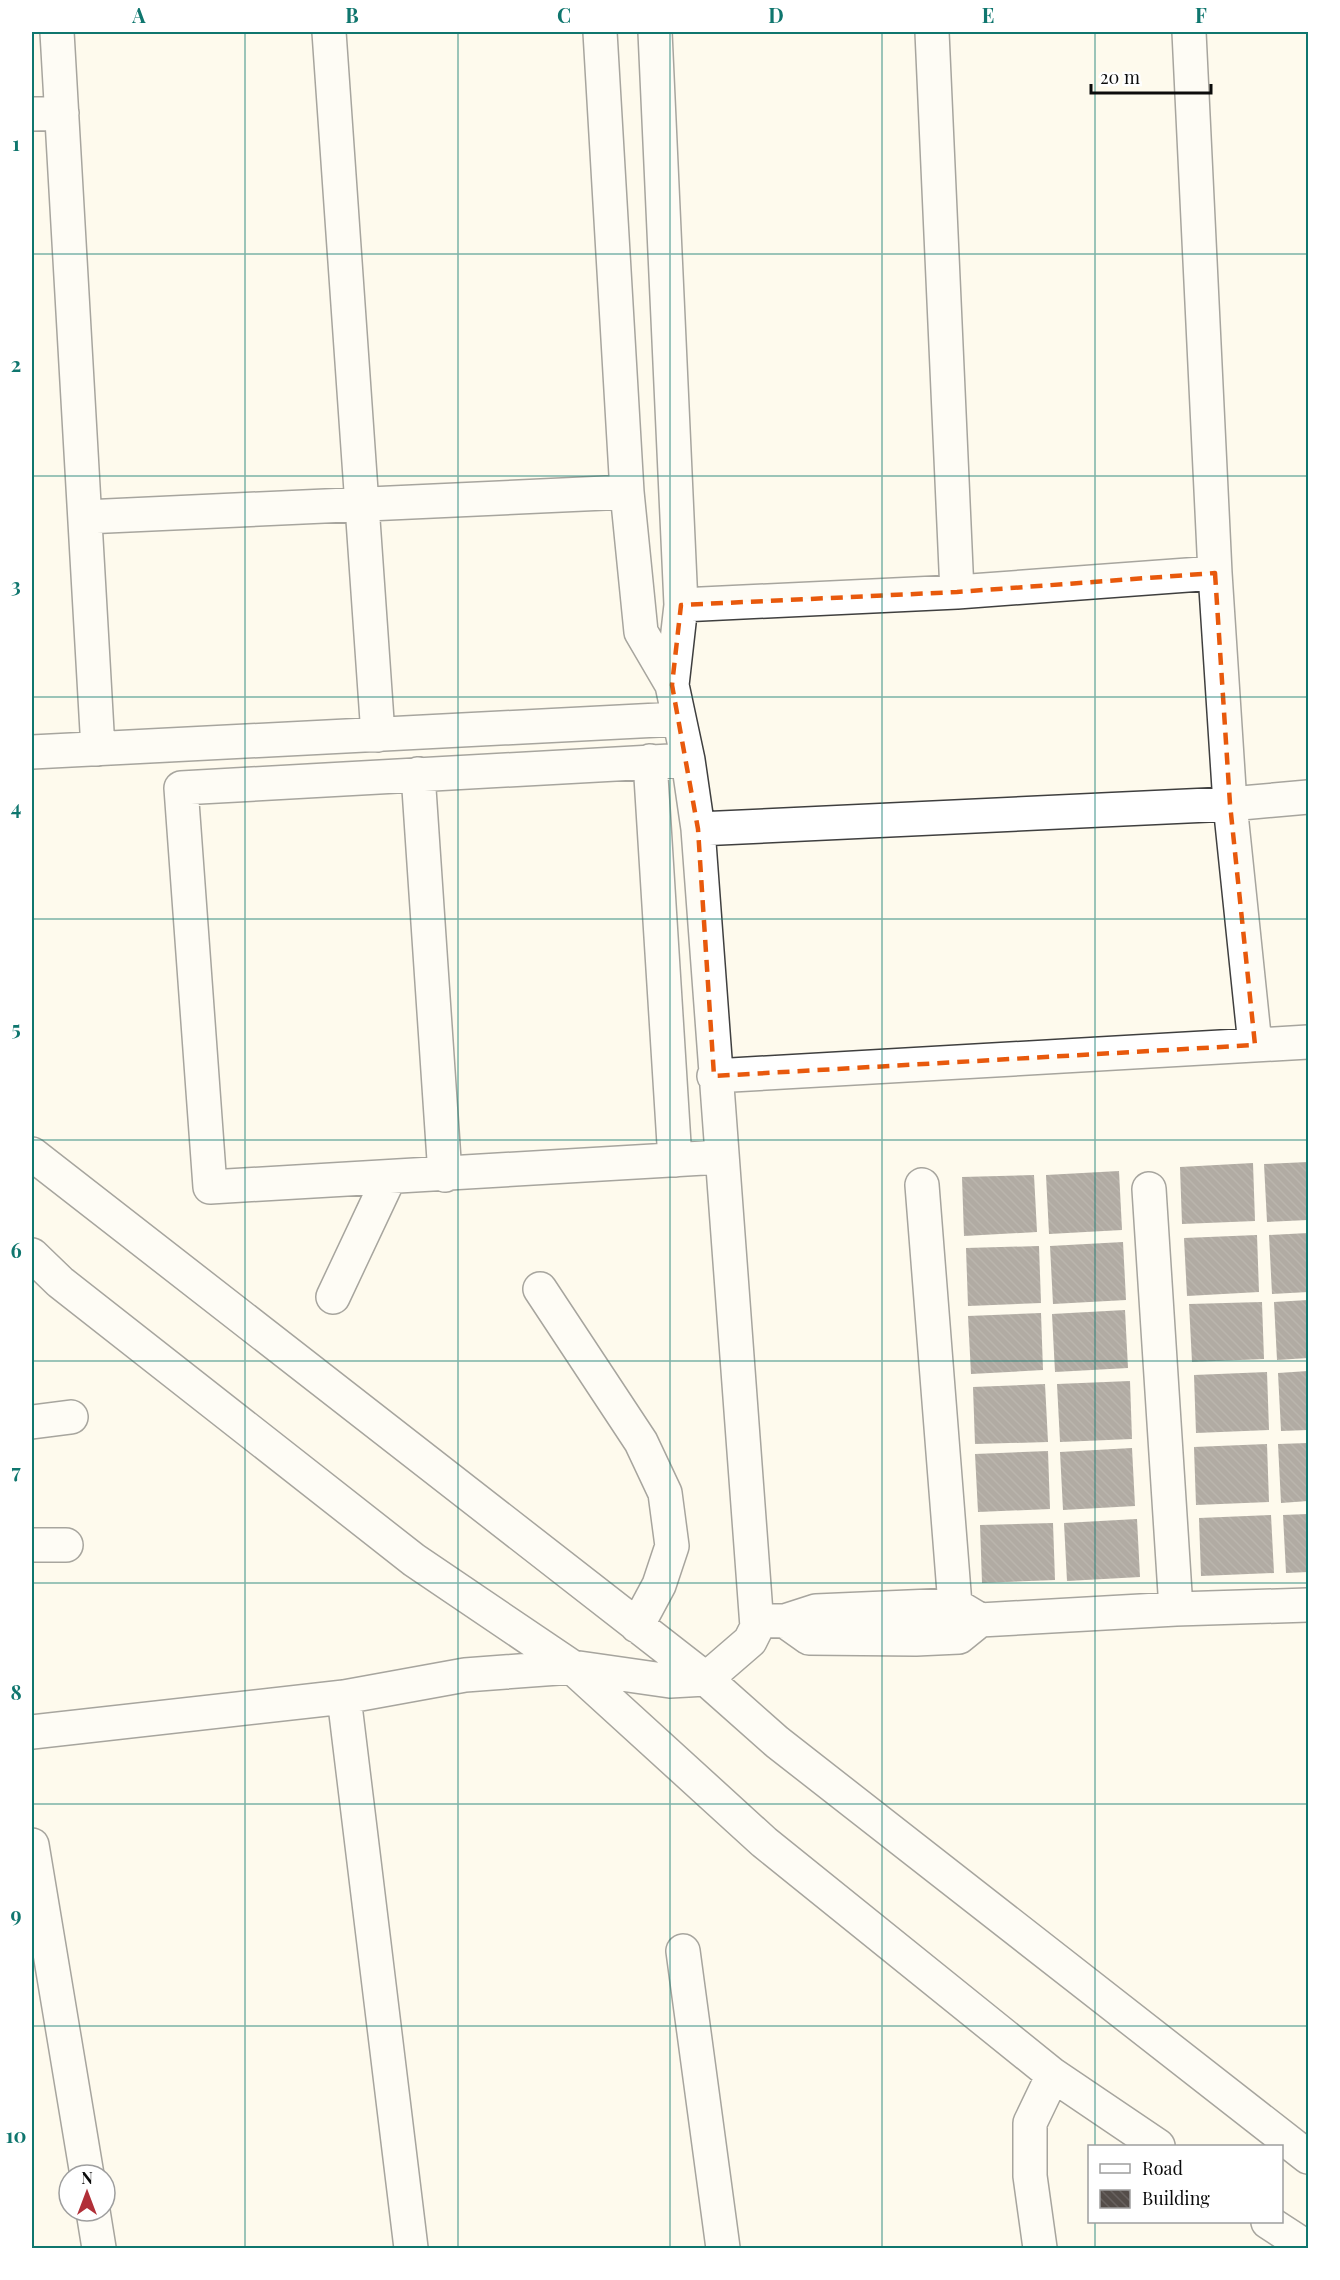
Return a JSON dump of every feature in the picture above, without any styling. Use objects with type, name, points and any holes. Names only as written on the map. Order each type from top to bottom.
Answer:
[{"type":"street","points":[[57,32],[47,114],[85,517],[98,749]]},
{"type":"street","points":[[329,32],[378,735]]},
{"type":"street","points":[[600,32],[627,492],[641,632],[672,685]]},
{"type":"street","points":[[655,32],[681,605],[672,685],[688,759],[698,829],[721,1157],[771,1620]]},
{"type":"street","points":[[932,32],[957,592]]},
{"type":"street","points":[[1189,32],[1215,573],[1230,804],[1255,1045]]},
{"type":"street","points":[[85,517],[362,502],[627,492]]},
{"type":"street","points":[[681,605],[957,592],[1215,573]]},
{"type":"street","points":[[32,752],[678,719]]},
{"type":"street","points":[[688,759],[182,788],[210,1187],[721,1157]]},
{"type":"street","points":[[650,761],[675,1160]]},
{"type":"street","points":[[418,774],[445,1175]]},
{"type":"street","points":[[698,829],[1230,804],[1308,797]]},
{"type":"street","points":[[714,1076],[1308,1042]]},
{"type":"street","points":[[32,1154],[705,1679],[777,1742],[1308,2157]]},
{"type":"street","points":[[333,1297],[389,1178]]},
{"type":"street","points":[[771,1620],[809,1638],[916,1639],[958,1637],[968,1612],[922,1185]]},
{"type":"street","points":[[1149,1189],[1176,1609]]},
{"type":"street","points":[[32,1255],[60,1282],[414,1560],[572,1667],[1041,2098],[1156,2145]]},
{"type":"street","points":[[540,1289],[641,1442],[664,1492],[672,1546],[659,1585],[637,1626]]},
{"type":"street","points":[[32,1422],[71,1417]]},
{"type":"street","points":[[32,1545],[66,1545]]},
{"type":"street","points":[[968,1612],[1308,1605]]},
{"type":"street","points":[[32,1732],[344,1697],[465,1676],[572,1667],[670,1681],[705,1679],[750,1641],[757,1627],[771,1620]]},
{"type":"street","points":[[344,1697],[411,2248]]},
{"type":"street","points":[[32,1845],[85,2163]]},
{"type":"street","points":[[683,1951],[723,2248]]},
{"type":"street","points":[[1041,2098],[1030,2176],[1041,2248]]},
{"type":"street","points":[[95,2223],[99,2248]]},
{"type":"street","points":[[1270,2223],[1308,2248]]},
{"type":"highlighted area","points":[[1215,573],[1230,804],[1255,1045],[714,1076],[698,829],[672,685],[681,605],[957,592]]},
{"type":"building","points":[[1308,1162],[1308,1220],[1267,1222],[1264,1164]]},
{"type":"building","points":[[1253,1163],[1255,1221],[1182,1224],[1180,1167]]},
{"type":"building","points":[[1119,1171],[1122,1230],[1049,1234],[1046,1175]]},
{"type":"building","points":[[1034,1175],[1037,1232],[964,1236],[962,1177]]},
{"type":"building","points":[[1308,1233],[1308,1292],[1272,1294],[1269,1235]]},
{"type":"building","points":[[1257,1235],[1259,1292],[1187,1296],[1184,1238]]},
{"type":"building","points":[[1123,1242],[1126,1300],[1053,1304],[1050,1246]]},
{"type":"building","points":[[1039,1246],[1041,1303],[968,1306],[966,1248]]},
{"type":"building","points":[[1308,1300],[1308,1358],[1277,1360],[1274,1302]]},
{"type":"building","points":[[1262,1302],[1264,1359],[1192,1362],[1189,1304]]},
{"type":"building","points":[[1125,1310],[1128,1368],[1055,1372],[1052,1314]]},
{"type":"building","points":[[1041,1313],[1043,1370],[971,1374],[968,1316]]},
{"type":"building","points":[[1308,1371],[1308,1430],[1281,1431],[1278,1373]]},
{"type":"building","points":[[1267,1372],[1269,1430],[1196,1433],[1194,1375]]},
{"type":"building","points":[[1130,1381],[1132,1439],[1060,1442],[1057,1384]]},
{"type":"building","points":[[1045,1384],[1048,1442],[975,1444],[973,1387]]},
{"type":"building","points":[[1308,1443],[1308,1501],[1281,1503],[1278,1444]]},
{"type":"building","points":[[1267,1444],[1269,1502],[1196,1505],[1194,1447]]},
{"type":"building","points":[[1132,1448],[1135,1506],[1063,1510],[1060,1452]]},
{"type":"building","points":[[1048,1451],[1050,1509],[978,1512],[975,1454]]},
{"type":"building","points":[[1308,1514],[1308,1572],[1286,1573],[1283,1515]]},
{"type":"building","points":[[1271,1515],[1274,1573],[1201,1576],[1199,1518]]},
{"type":"building","points":[[1137,1519],[1140,1577],[1067,1581],[1064,1523]]},
{"type":"building","points":[[1053,1523],[1055,1580],[982,1583],[980,1525]]}]
